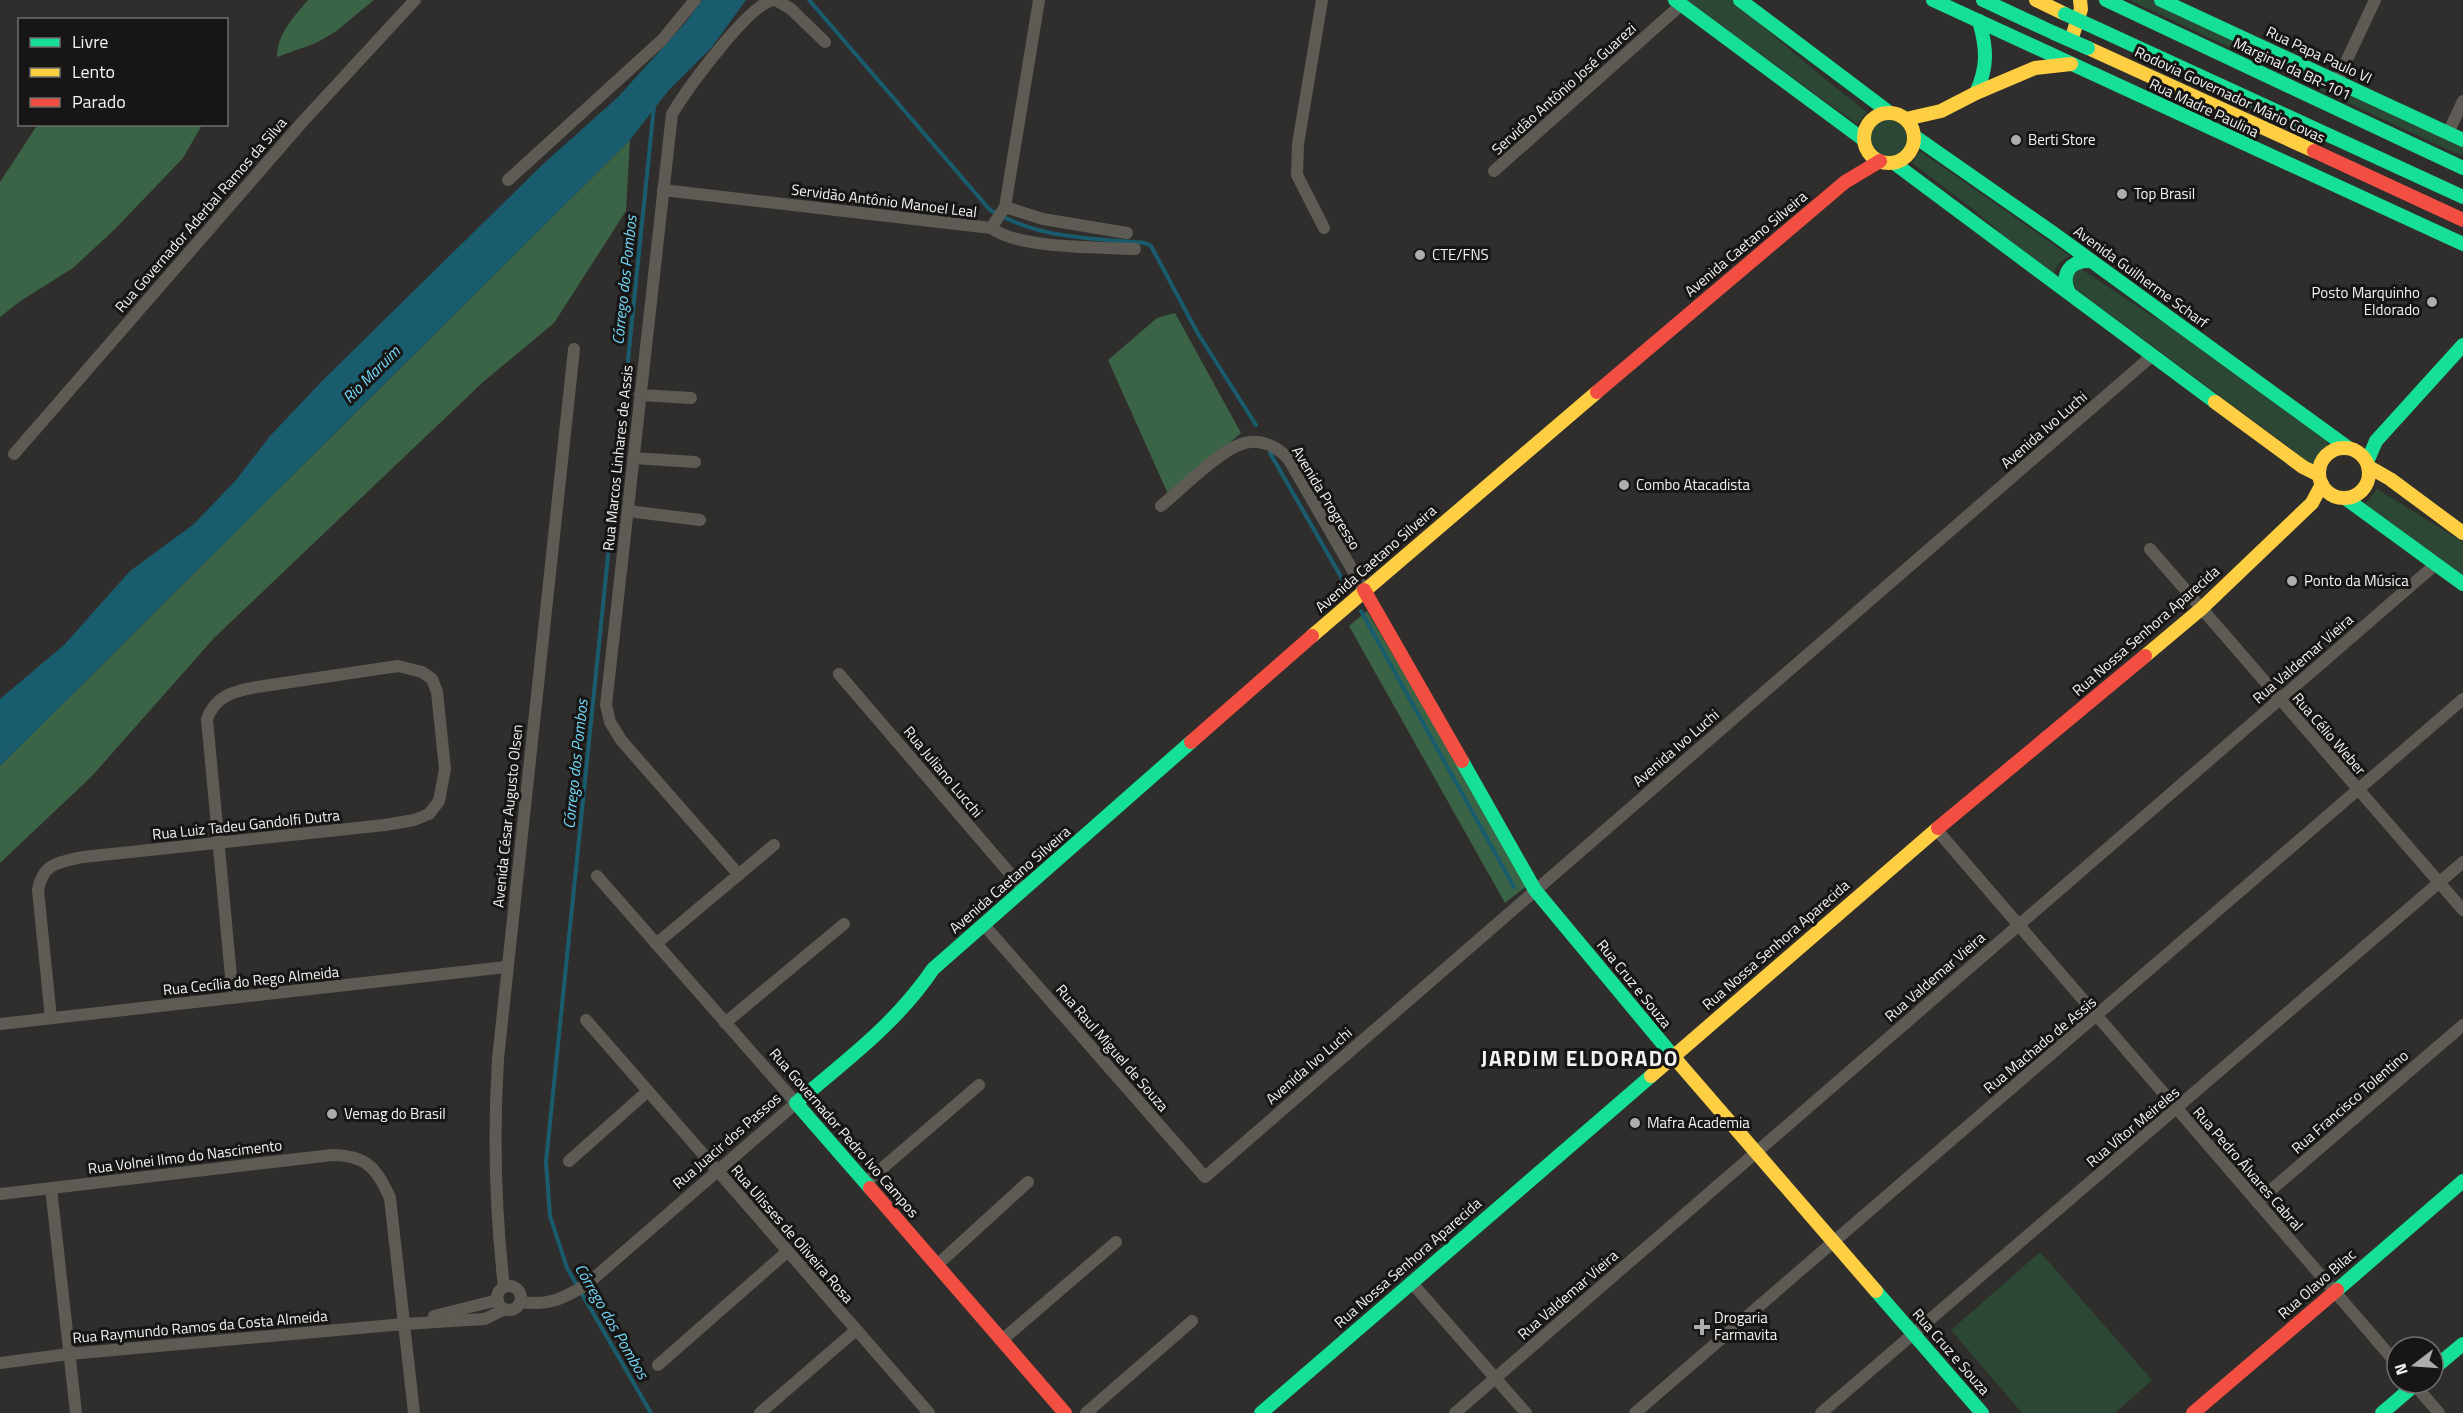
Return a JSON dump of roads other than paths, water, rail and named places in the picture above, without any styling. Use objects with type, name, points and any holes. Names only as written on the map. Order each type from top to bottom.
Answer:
[{"type":"main road","points":[[1740,0],[1890,113],[1906,119],[1941,111]]},
{"type":"main road","name":"Rua Madre Paulina","points":[[1933,0],[2463,244]]},
{"type":"main road","name":"Rodovia Governador Mário Covas","points":[[1983,0],[2463,220]]},
{"type":"main road","name":"Rodovia Governador Mário Covas","points":[[2036,0],[2463,197]]},
{"type":"main road","points":[[2053,56],[2066,45],[2073,34],[2081,9],[2080,0]]},
{"type":"main road","points":[[1914,134],[1941,111],[1976,93],[2035,68],[2071,64],[2070,56],[2076,35],[2086,17],[2104,0]]},
{"type":"main road","name":"Marginal da BR-101","points":[[2104,0],[2463,168]]},
{"type":"main road","name":"Rua Papa Paulo VI","points":[[2161,0],[2463,140]]},
{"type":"main road","points":[[1678,2],[1865,143],[1869,153],[1887,162],[2153,355],[2320,480],[2328,492],[2340,497],[2463,584]]},
{"type":"main road","points":[[1976,93],[1985,77],[1988,65],[1985,40],[1978,21]]},
{"type":"main road","points":[[1865,143],[1869,124],[1882,114],[1890,113]]},
{"type":"main road","points":[[1887,162],[1901,160],[1911,150],[1914,134],[1906,119]]},
{"type":"main road","name":"Avenida Guilherme Scharf","points":[[1914,134],[2350,448]]},
{"type":"main road","name":"Avenida Caetano Silveira","points":[[1845,182],[1865,143]]},
{"type":"main road","points":[[2441,158],[2463,162]]},
{"type":"main road","name":"Avenida Caetano Silveira","points":[[933,969],[1364,590],[1845,182],[1887,162]]},
{"type":"main road","points":[[2069,293],[2065,284],[2068,269],[2080,260],[2091,261]]},
{"type":"main road","points":[[2368,465],[2376,441],[2463,345]]},
{"type":"main road","points":[[2320,480],[2320,464],[2326,454],[2336,448],[2350,448],[2376,441]]},
{"type":"main road","points":[[2340,497],[2356,496],[2364,488],[2369,478],[2365,457],[2350,448]]},
{"type":"main road","points":[[2368,465],[2463,533]]},
{"type":"main road","name":"Rua Nossa Senhora Aparecida","points":[[1261,1413],[1936,829],[2201,609],[2312,503],[2320,480]]},
{"type":"main road","name":"Rua Nossa Senhora Aparecida","points":[[2312,503],[2340,497]]},
{"type":"main road","name":"Rua Cruz e Souza","points":[[1364,590],[1535,890],[1673,1056],[1982,1413]]},
{"type":"main road","name":"Rua Juacir dos Passos","points":[[796,1103],[895,1018],[914,997],[933,969]]},
{"type":"main road","name":"Rua Governador Pedro Ivo Campos","points":[[796,1103],[1065,1413]]},
{"type":"main road","name":"Rua Olavo Bilac","points":[[2193,1413],[2463,1181]]},
{"type":"main road","points":[[2445,1359],[2463,1344]]},
{"type":"main road","points":[[2382,1413],[2402,1395]]},
{"type":"street","name":"Rua Governador Aderbal Ramos da Silva","points":[[14,454],[319,103],[415,0]]},
{"type":"street","points":[[508,180],[662,40],[695,0]]},
{"type":"street","name":"Rua Marcos Linhares de Assis","points":[[739,875],[621,740],[606,705],[672,114],[728,39],[764,3],[774,0],[784,4],[825,42]]},
{"type":"street","points":[[991,226],[1004,208],[1039,0]]},
{"type":"street","points":[[1322,0],[1298,144],[1297,175],[1324,228]]},
{"type":"street","points":[[2337,81],[2375,0]]},
{"type":"street","name":"Servidão Antônio José Guarezi","points":[[1494,171],[1678,2]]},
{"type":"street","points":[[2448,133],[2463,101]]},
{"type":"street","name":"Servidão Antônio Manoel Leal","points":[[663,190],[991,226],[998,234],[1011,238],[1052,244],[1135,249]]},
{"type":"street","points":[[1004,208],[1043,219],[1127,233]]},
{"type":"street","name":"Avenida César Augusto Olsen","points":[[504,1287],[495,1192],[494,1153],[498,1059],[506,967],[574,350]]},
{"type":"street","name":"Avenida Ivo Luchi","points":[[1219,1164],[2153,355]]},
{"type":"street","points":[[640,395],[691,398]]},
{"type":"street","name":"Avenida Progresso","points":[[1161,506],[1239,444],[1262,442],[1275,447],[1289,460],[1364,590]]},
{"type":"street","points":[[633,458],[695,462]]},
{"type":"street","points":[[628,511],[700,520]]},
{"type":"street","name":"Rua Célio Weber","points":[[2150,549],[2463,910]]},
{"type":"street","name":"Rua Valdemar Vieira","points":[[1455,1413],[2436,564]]},
{"type":"street","name":"Rua Luiz Tadeu Gandolfi Dutra","points":[[51,1018],[38,890],[40,876],[50,867],[63,861],[83,857],[218,844],[385,825],[414,820],[429,814],[439,801],[445,769],[437,692],[432,679],[422,672],[398,666],[236,691],[220,699],[210,708],[207,719],[218,844]]},
{"type":"street","name":"Rua Juliano Lucchi","points":[[839,674],[1024,890]]},
{"type":"street","name":"Rua Machado de Assis","points":[[1635,1413],[2463,699]]},
{"type":"street","name":"Rua Pedro Álvares Cabral","points":[[1936,829],[2385,1350]]},
{"type":"street","points":[[218,844],[233,998]]},
{"type":"street","points":[[656,944],[774,845]]},
{"type":"street","name":"Rua Vítor Meireles","points":[[1821,1413],[2463,862]]},
{"type":"street","name":"Rua Governador Pedro Ivo Campos","points":[[597,876],[796,1103]]},
{"type":"street","points":[[725,1023],[844,924]]},
{"type":"street","name":"Rua Raul Miguel de Souza","points":[[984,925],[1205,1177],[1219,1164]]},
{"type":"street","name":"Rua Cecília do Rego Almeida","points":[[0,1024],[506,967]]},
{"type":"street","name":"Rua Ulisses de Oliveira Rosa","points":[[586,1020],[925,1412]]},
{"type":"street","name":"Rua Francisco Tolentino","points":[[2257,1202],[2463,1025]]},
{"type":"street","points":[[865,1183],[979,1085]]},
{"type":"street","points":[[569,1161],[648,1090]]},
{"type":"street","name":"Rua Juacir dos Passos","points":[[520,1302],[538,1304],[551,1302],[586,1285],[796,1103]]},
{"type":"street","name":"Rua Volnei Ilmo do Nascimento","points":[[0,1194],[348,1155],[363,1160],[372,1167],[386,1186],[392,1205],[404,1324]]},
{"type":"street","points":[[937,1265],[1028,1182]]},
{"type":"street","points":[[51,1188],[76,1413]]},
{"type":"street","points":[[1002,1340],[1116,1242]]},
{"type":"street","points":[[658,1365],[788,1251]]},
{"type":"street","points":[[1411,1282],[1526,1413]]},
{"type":"street","points":[[504,1287],[517,1288],[520,1292],[520,1302],[513,1309],[501,1304],[498,1293],[504,1287]]},
{"type":"street","name":"Rua Raymundo Ramos da Costa Almeida","points":[[0,1363],[69,1354],[404,1324],[485,1319],[501,1304]]},
{"type":"street","points":[[1086,1413],[1192,1321]]},
{"type":"street","points":[[404,1324],[414,1413]]},
{"type":"street","points":[[760,1413],[856,1330]]},
{"type":"street","points":[[2424,1395],[2439,1413]]},
{"type":"water","name":"Rio Maruim","points":[[702,0],[746,0],[712,47],[668,91],[630,140],[0,766],[0,699],[64,645],[130,571],[194,524],[236,480],[270,436],[323,380],[542,165],[618,97],[686,22]]},
{"type":"waterway","points":[[809,0],[990,210],[1008,220],[1046,232],[1065,236],[1145,243],[1151,246],[1197,332],[1256,425]]},
{"type":"waterway","name":"Córrego dos Pombos","points":[[651,1413],[567,1268],[550,1216],[546,1162],[654,106]]},
{"type":"waterway","points":[[1270,453],[1344,582]]},
{"type":"waterway","points":[[1361,611],[1514,887]]},
{"type":"place","name":"Berti Store","points":[[2016,140]]},
{"type":"place","name":"Top Brasil","points":[[2122,194]]},
{"type":"place","name":"CTE/FNS","points":[[1420,255]]},
{"type":"place","name":"Posto Marquinho Eldorado","points":[[2432,302]]},
{"type":"place","name":"Combo Atacadista","points":[[1624,485]]},
{"type":"place","name":"Ponto da Música","points":[[2292,581]]},
{"type":"place","name":"Vemag do Brasil","points":[[332,1114]]},
{"type":"place","name":"Mafra Academia","points":[[1635,1123]]},
{"type":"place","name":"Drogaria Farmavita","points":[[1702,1327]]},
{"type":"district","name":"JARDIM ELDORADO","points":[[1580,1059]]}]
